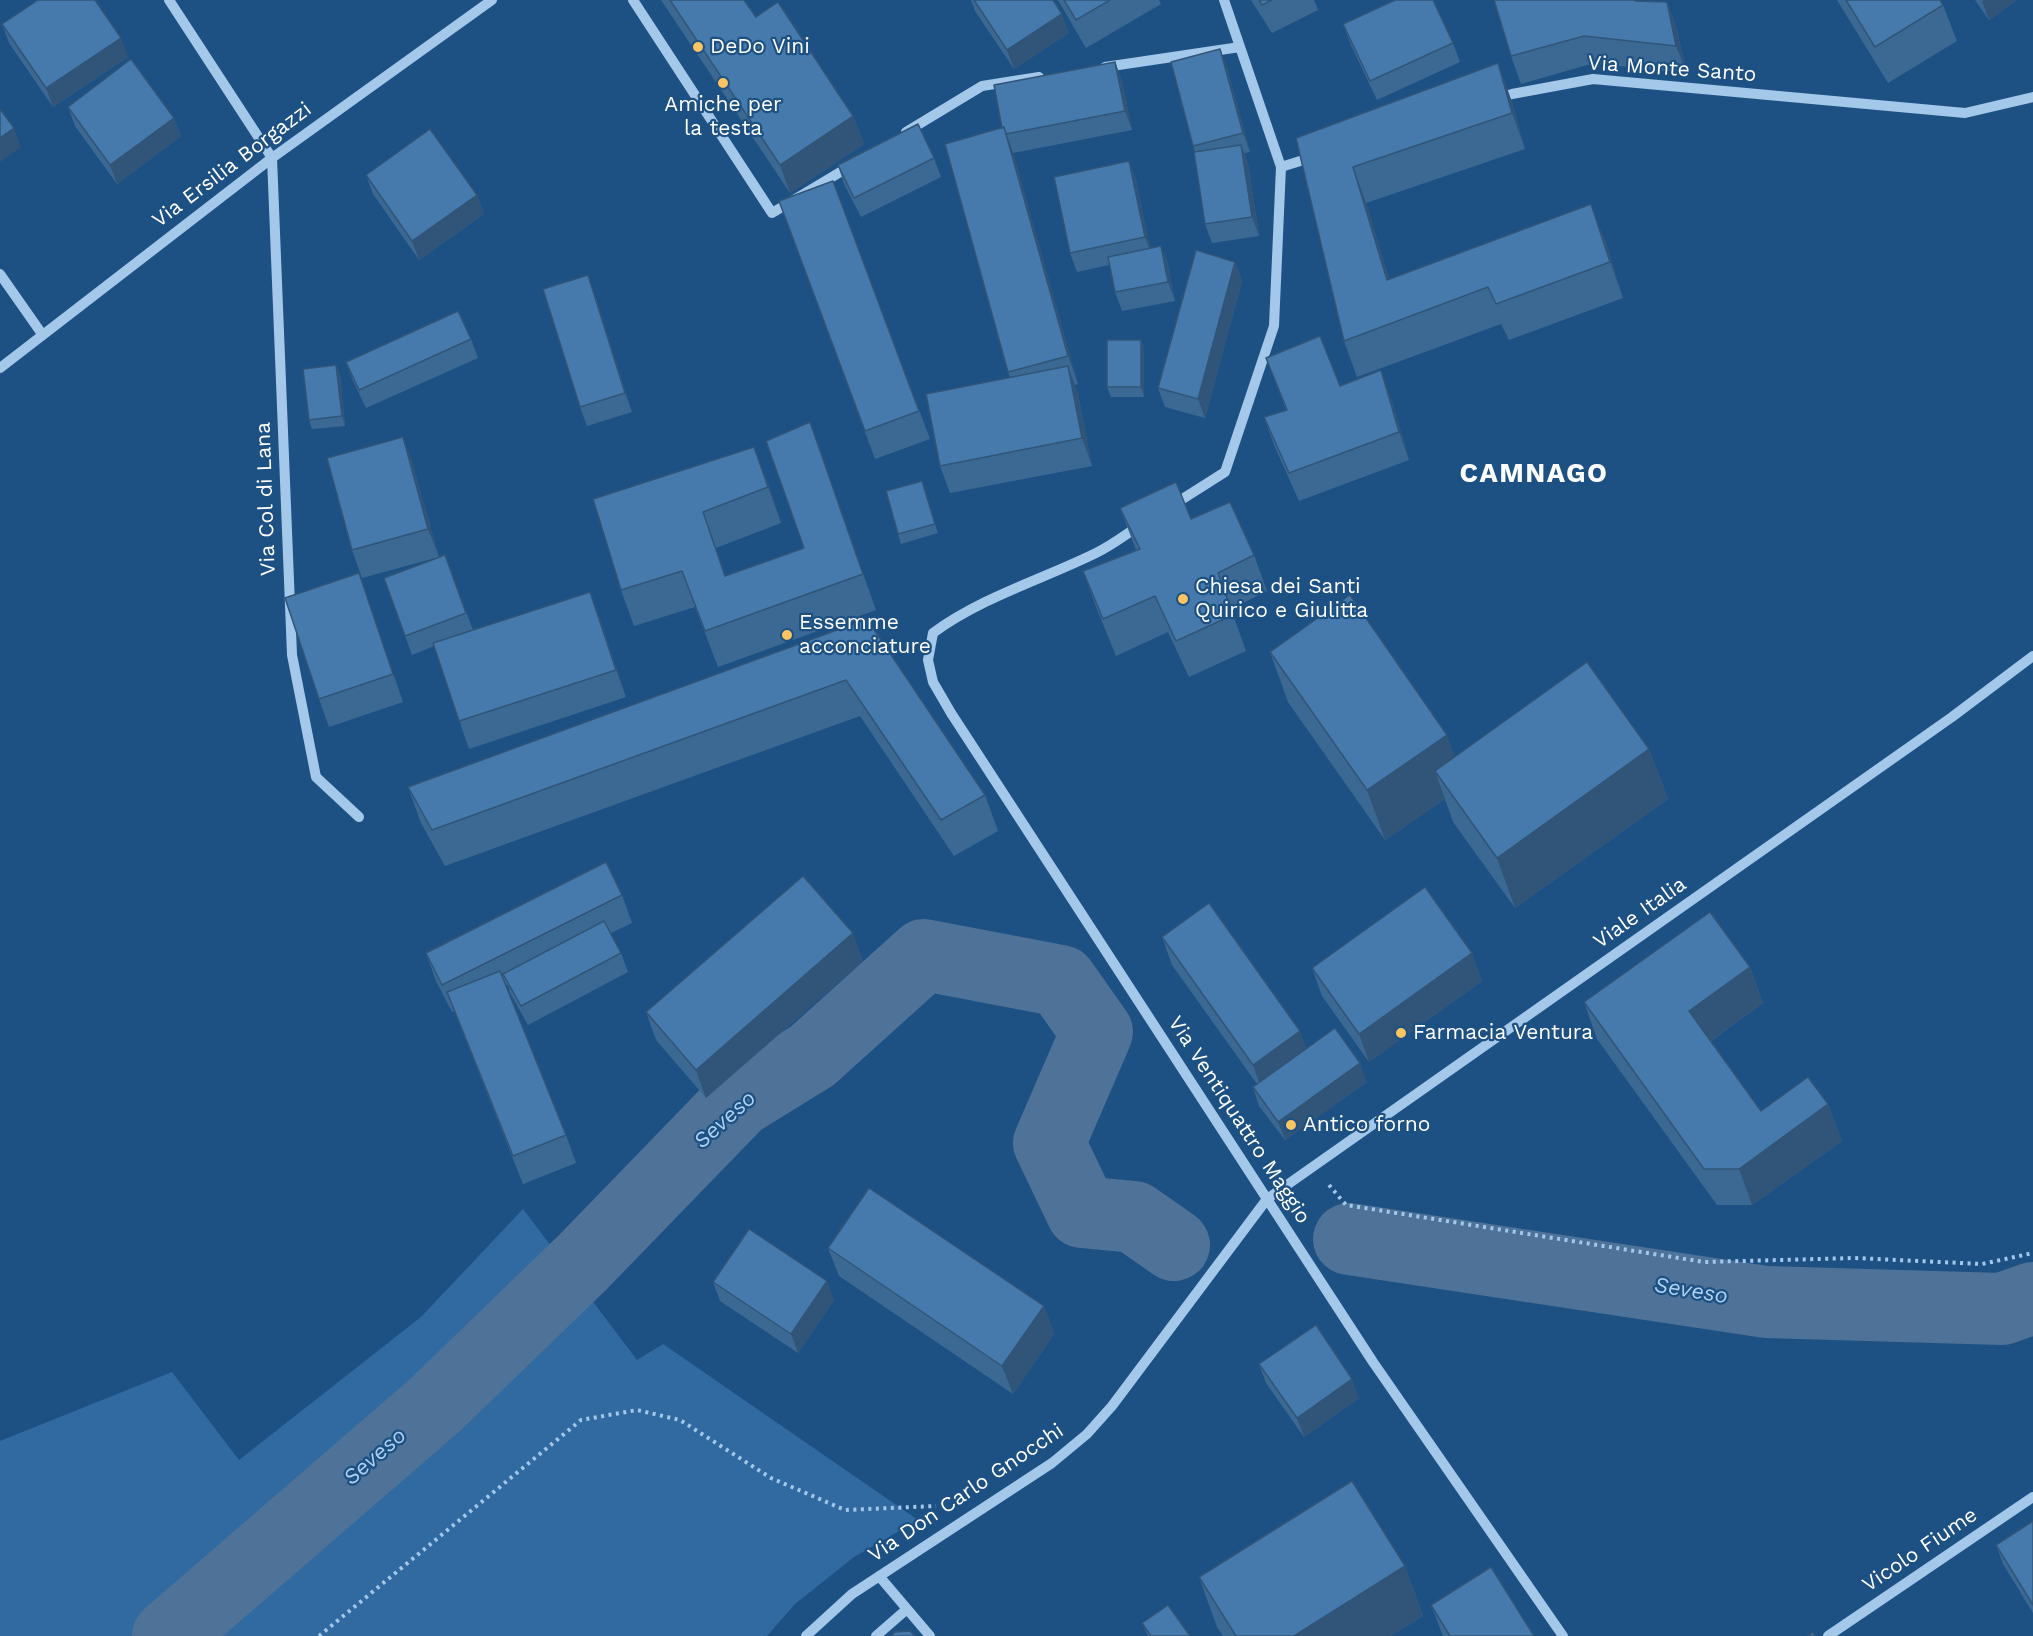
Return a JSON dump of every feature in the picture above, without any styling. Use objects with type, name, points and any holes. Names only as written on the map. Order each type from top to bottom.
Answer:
[{"type":"street","points":[[169,0],[272,158]]},
{"type":"street","name":"Via Ersilia Borgazzi","points":[[0,368],[272,158],[492,0]]},
{"type":"street","points":[[633,0],[772,213],[862,159]]},
{"type":"street","points":[[1166,509],[1225,472],[1274,326],[1281,167],[1224,0]]},
{"type":"street","points":[[1099,68],[1240,47]]},
{"type":"street","points":[[892,141],[982,86],[1052,75]]},
{"type":"street","name":"Via Monte Santo","points":[[1490,101],[1512,94],[1593,79],[1965,113],[2033,97]]},
{"type":"street","points":[[1281,167],[1325,153]]},
{"type":"street","name":"Via Col di Lana","points":[[272,158],[292,655],[316,777],[358,817]]},
{"type":"street","points":[[0,274],[42,334]]},
{"type":"street","name":"Via Ventiquattro Maggio","points":[[1147,521],[1098,552],[992,598],[954,618],[933,633],[928,660],[933,682],[1373,1362],[1563,1636]]},
{"type":"street","name":"Viale Italia","points":[[1267,1199],[1952,717],[2033,656]]},
{"type":"street","name":"Via Don Carlo Gnocchi","points":[[806,1636],[852,1594],[1052,1464],[1087,1434],[1112,1406],[1267,1199]]},
{"type":"street","name":"Vicolo Fiume","points":[[1828,1636],[2033,1497]]},
{"type":"street","points":[[879,1576],[930,1636]]},
{"type":"street","points":[[876,1636],[907,1609]]},
{"type":"path","points":[[1314,1166],[1346,1205],[1704,1262],[1855,1258],[1982,1264],[2033,1253]]},
{"type":"path","points":[[319,1636],[581,1419],[637,1410],[680,1420],[771,1478],[845,1510],[940,1506]]},
{"type":"shaded area","points":[[523,1209],[637,1360],[663,1344],[918,1520],[854,1557],[795,1604],[767,1636],[0,1636],[0,1441],[172,1372],[239,1460],[421,1317]]},
{"type":"building","points":[[38,0],[95,0],[121,38],[46,88],[2,24]]},
{"type":"building","points":[[670,0],[744,0],[756,17],[778,2],[853,116],[780,165]]},
{"type":"building","points":[[974,0],[1053,0],[1062,14],[1007,50]]},
{"type":"building","points":[[1064,0],[1110,0],[1076,20]]},
{"type":"building","points":[[1259,0],[1272,0],[1262,5]]},
{"type":"building","points":[[1395,0],[1433,0],[1453,43],[1370,81],[1343,24]]},
{"type":"building","points":[[1494,0],[1667,2],[1676,46],[1584,36],[1511,56]]},
{"type":"building","points":[[1846,0],[1940,0],[1943,5],[1875,47]]},
{"type":"building","points":[[1220,49],[1243,133],[1193,146],[1171,62]]},
{"type":"building","points":[[131,59],[174,118],[110,165],[68,107]]},
{"type":"building","points":[[1115,62],[1125,111],[1006,134],[1004,127],[1002,128],[994,85]]},
{"type":"building","points":[[1498,63],[1512,113],[1353,167],[1387,280],[1591,204],[1610,262],[1496,304],[1488,287],[1344,341],[1296,138]]},
{"type":"building","points":[[0,109],[14,128],[0,138]]},
{"type":"building","points":[[918,124],[934,158],[854,198],[838,165]]},
{"type":"building","points":[[1004,127],[1068,356],[1008,372],[945,144]]},
{"type":"building","points":[[430,129],[477,195],[412,241],[366,175]]},
{"type":"building","points":[[1241,145],[1252,217],[1205,224],[1194,152]]},
{"type":"building","points":[[1129,161],[1145,237],[1070,253],[1054,177]]},
{"type":"building","points":[[833,181],[919,411],[865,431],[779,201]]},
{"type":"building","points":[[1161,246],[1168,282],[1115,292],[1108,257]]},
{"type":"building","points":[[1196,250],[1235,262],[1198,399],[1158,388]]},
{"type":"building","points":[[588,275],[625,393],[580,407],[543,289]]},
{"type":"building","points":[[458,311],[471,339],[359,390],[346,362]]},
{"type":"building","points":[[1320,336],[1340,386],[1381,370],[1399,432],[1289,473],[1264,417],[1287,410],[1266,358]]},
{"type":"building","points":[[1107,340],[1141,340],[1141,387],[1107,387]]},
{"type":"building","points":[[336,365],[342,416],[309,420],[303,369]]},
{"type":"building","points":[[1068,366],[1082,438],[940,466],[926,394]]},
{"type":"building","points":[[810,422],[863,574],[705,631],[682,571],[621,590],[593,499],[754,447],[768,487],[703,512],[725,576],[804,548],[766,441]]},
{"type":"building","points":[[403,437],[428,529],[352,550],[327,458]]},
{"type":"building","points":[[922,481],[935,524],[898,534],[886,491]]},
{"type":"building","points":[[1176,482],[1191,519],[1230,502],[1254,555],[1218,573],[1233,615],[1176,641],[1155,596],[1103,619],[1083,571],[1140,549],[1120,508]]},
{"type":"building","points":[[445,555],[466,613],[405,636],[384,578]]},
{"type":"building","points":[[359,573],[393,674],[319,699],[285,598]]},
{"type":"building","points":[[590,592],[616,670],[459,721],[433,643]]},
{"type":"building","points":[[1350,595],[1447,735],[1367,790],[1270,652]]},
{"type":"building","points":[[867,619],[985,795],[941,820],[846,680],[432,830],[408,787]]},
{"type":"building","points":[[1587,662],[1649,749],[1497,858],[1435,771]]},
{"type":"building","points":[[606,862],[622,895],[442,985],[426,953]]},
{"type":"building","points":[[803,876],[853,933],[696,1070],[646,1012]]},
{"type":"building","points":[[1425,887],[1472,953],[1359,1034],[1312,968]]},
{"type":"building","points":[[1209,903],[1300,1031],[1253,1065],[1162,937]]},
{"type":"building","points":[[1710,912],[1750,967],[1689,1011],[1761,1111],[1808,1077],[1828,1104],[1739,1169],[1704,1169],[1584,1002]]},
{"type":"building","points":[[604,921],[621,953],[521,1006],[503,974]]},
{"type":"building","points":[[500,971],[566,1135],[513,1156],[447,992]]},
{"type":"building","points":[[1335,1028],[1360,1063],[1278,1122],[1253,1087]]},
{"type":"building","points":[[869,1188],[1044,1306],[1002,1366],[828,1248]]},
{"type":"building","points":[[749,1229],[827,1281],[791,1334],[713,1282]]},
{"type":"building","points":[[1316,1325],[1352,1379],[1297,1418],[1259,1364]]},
{"type":"building","points":[[1352,1481],[1405,1566],[1294,1636],[1236,1636],[1199,1577]]},
{"type":"building","points":[[2033,1521],[2033,1605],[1996,1545]]},
{"type":"building","points":[[1491,1567],[1534,1636],[1450,1636],[1431,1605]]},
{"type":"building","points":[[1168,1605],[1190,1636],[1151,1636],[1142,1623]]},
{"type":"building","points":[[910,1631],[915,1636],[891,1636],[895,1632]]},
{"type":"waterway","name":"Seveso","points":[[168,1636],[435,1405],[583,1262],[739,1101],[812,1056],[924,955],[1061,981],[1097,1032],[1049,1143],[1082,1212],[1134,1217],[1174,1245]]},
{"type":"waterway","name":"Seveso","points":[[1349,1239],[1766,1302],[2002,1309],[2033,1298]]},
{"type":"place","name":"DeDo Vini","points":[[698,47]]},
{"type":"place","name":"Amiche per la testa","points":[[723,83]]},
{"type":"place","name":"Chiesa dei Santi Quirico e Giulitta","points":[[1183,599]]},
{"type":"place","name":"Essemme acconciature","points":[[787,635]]},
{"type":"place","name":"Farmacia Ventura","points":[[1401,1033]]},
{"type":"place","name":"Antico forno","points":[[1291,1125]]},
{"type":"district","name":"CAMNAGO","points":[[1534,474]]}]
